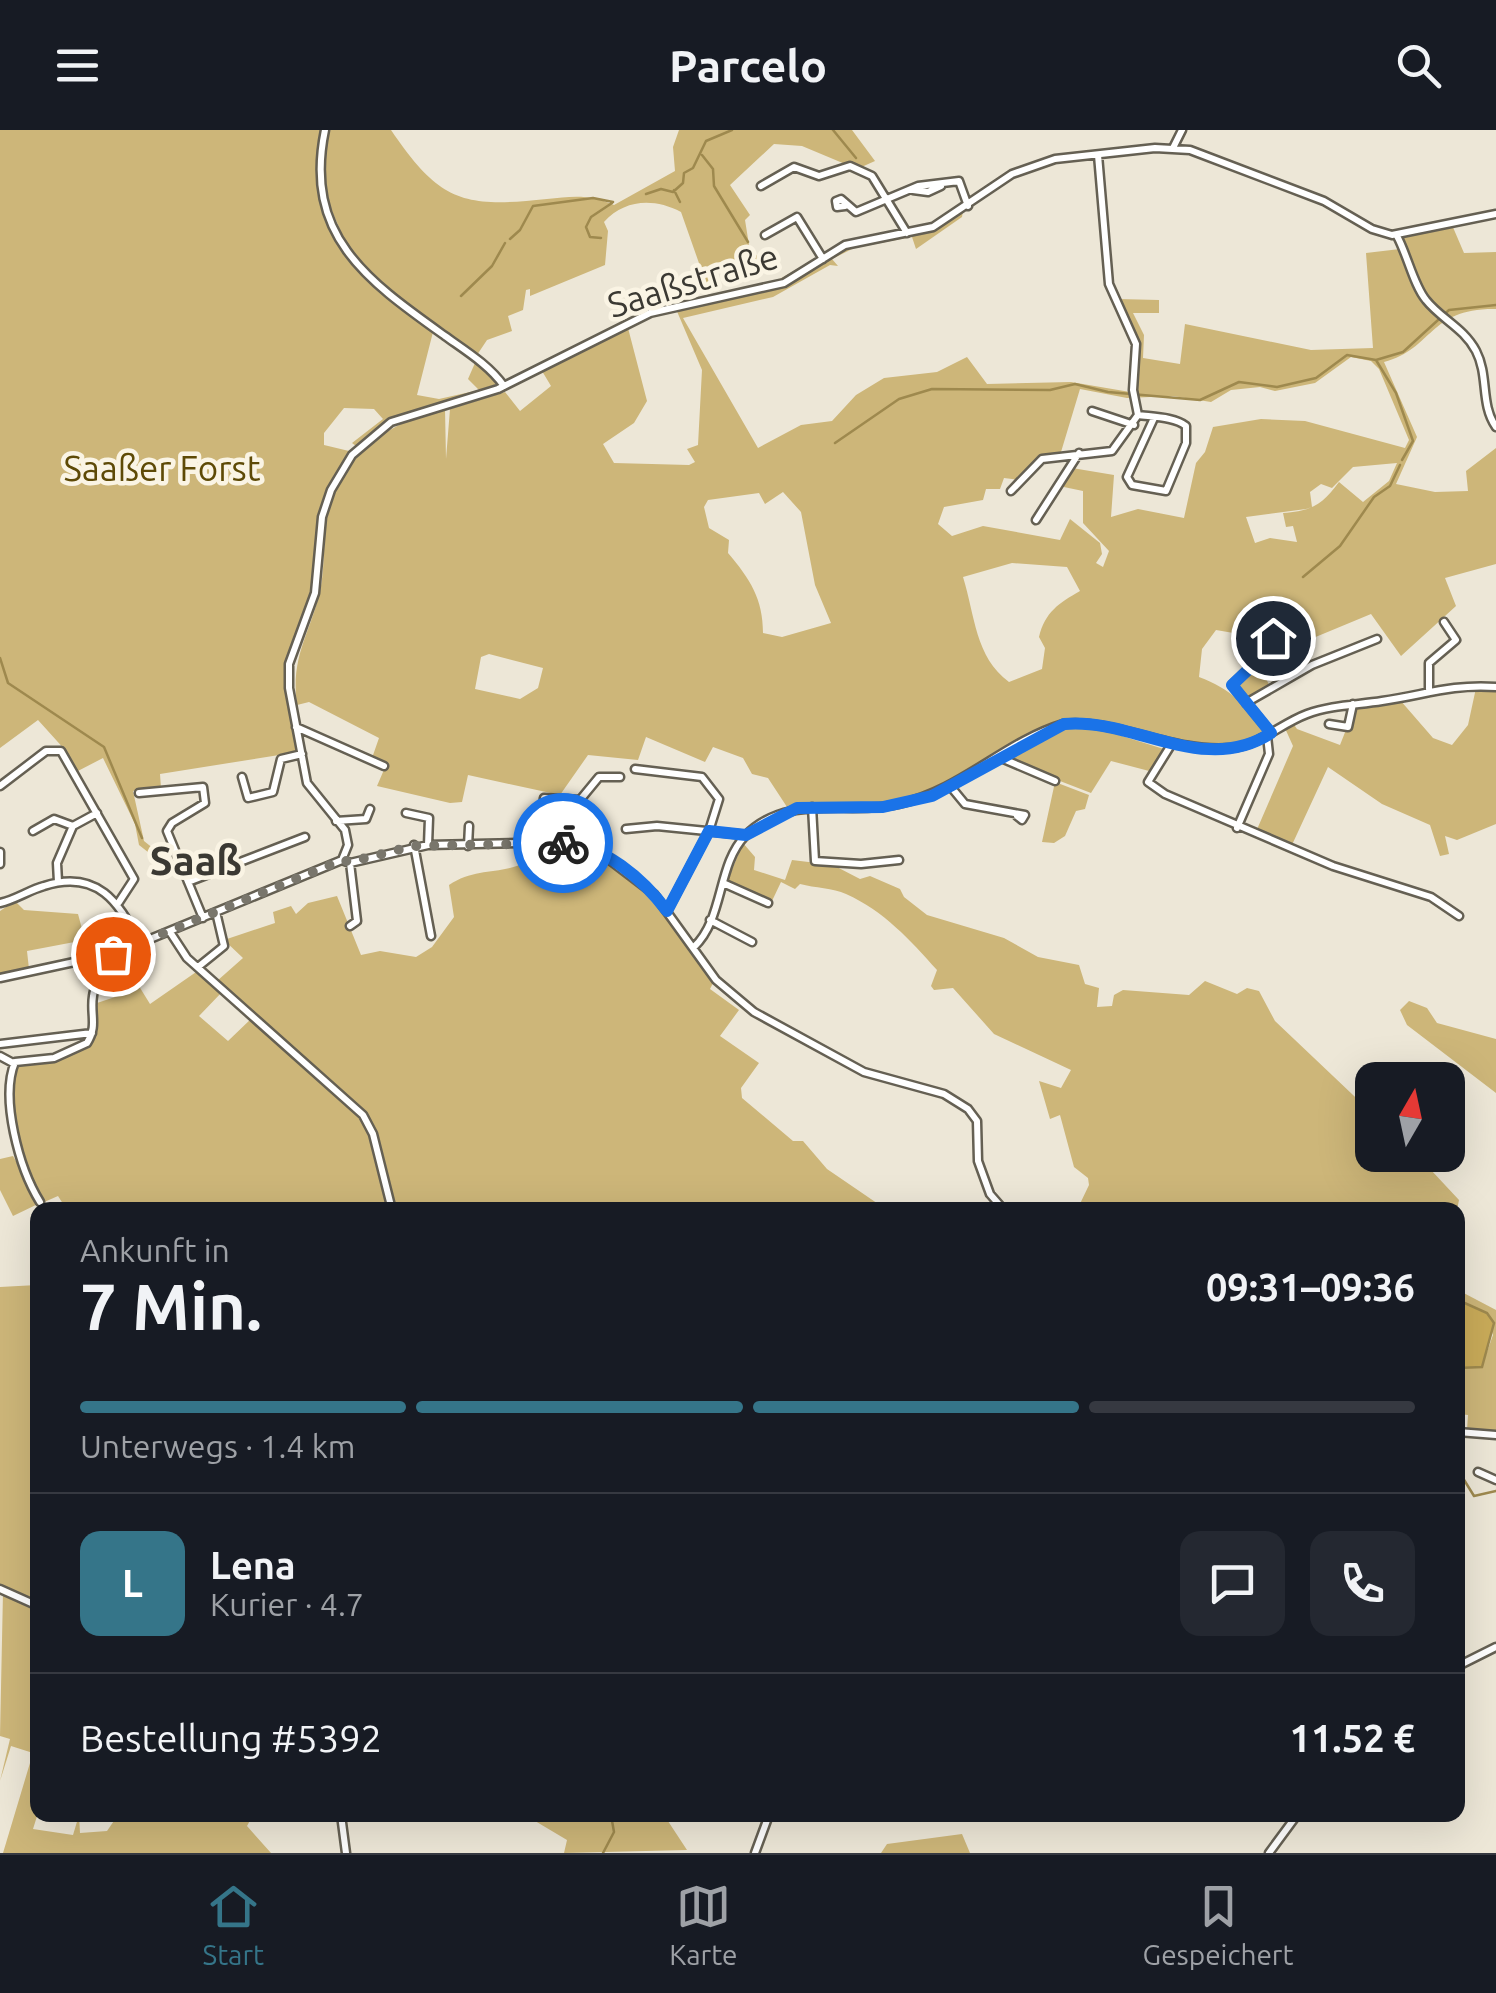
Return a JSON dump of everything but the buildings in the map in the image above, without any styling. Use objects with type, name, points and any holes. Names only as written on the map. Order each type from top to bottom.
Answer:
[{"type":"street","points":[[325,130],[318,166],[319,188],[352,260],[382,289],[488,367],[504,386]]},
{"type":"street","points":[[1173,148],[1182,130]]},
{"type":"street","name":"Saaßstraße","points":[[336,820],[309,788],[288,681],[290,657],[315,593],[326,504],[343,467],[363,443],[391,422],[504,386],[635,319],[674,306],[784,283],[845,245],[942,223],[993,185],[1033,164],[1173,148],[1218,159],[1324,202],[1372,230],[1397,235]]},
{"type":"street","points":[[1011,492],[1042,459],[1112,451],[1138,416],[1134,393],[1136,344],[1109,284],[1098,155]]},
{"type":"street","points":[[761,186],[794,168],[819,176],[850,166],[872,176],[903,233]]},
{"type":"street","points":[[846,206],[856,212],[927,184],[941,186],[959,181],[968,206]]},
{"type":"street","points":[[1496,214],[1397,235],[1423,297],[1478,354],[1488,416],[1496,426]]},
{"type":"street","points":[[765,235],[797,217],[822,259]]},
{"type":"street","points":[[1092,411],[1134,425]]},
{"type":"street","points":[[1138,416],[1154,418],[1183,422],[1187,429],[1186,443],[1166,491],[1132,485],[1128,478],[1130,464],[1154,418]]},
{"type":"street","points":[[1036,520],[1080,452]]},
{"type":"street","points":[[1236,828],[1269,754],[1269,734],[1234,692],[1233,682],[1270,648],[1276,610]]},
{"type":"street","points":[[1429,689],[1430,663],[1456,640],[1444,622]]},
{"type":"street","points":[[1246,703],[1316,664],[1377,640]]},
{"type":"street","points":[[694,946],[710,920],[746,835],[790,810],[894,806],[951,787],[1043,731],[1074,722],[1170,745],[1227,748],[1269,734],[1310,713],[1429,689],[1496,687]]},
{"type":"street","points":[[1329,724],[1348,727],[1353,704]]},
{"type":"street","points":[[296,726],[384,766]]},
{"type":"street","points":[[1170,745],[1148,782],[1236,828],[1333,866],[1434,899],[1459,916]]},
{"type":"street","points":[[0,786],[46,751],[64,754],[135,882],[119,902]]},
{"type":"street","points":[[242,777],[248,798],[273,792],[281,758],[302,754]]},
{"type":"street","points":[[1000,758],[1055,780]]},
{"type":"street","points":[[636,769],[705,779],[719,799],[709,831],[667,911]]},
{"type":"street","points":[[537,844],[544,798],[580,800],[599,777],[620,777]]},
{"type":"street","points":[[139,793],[203,787],[205,803],[167,828],[203,918]]},
{"type":"street","points":[[951,787],[961,802],[1017,816]]},
{"type":"street","points":[[812,807],[815,861],[862,864],[899,860]]},
{"type":"street","points":[[350,926],[357,921],[346,861],[348,840],[336,820],[366,819],[370,809]]},
{"type":"street","points":[[58,882],[57,863],[73,826],[96,813]]},
{"type":"street","points":[[406,813],[429,818],[428,844]]},
{"type":"street","points":[[33,831],[54,819],[73,826]]},
{"type":"street","points":[[468,846],[469,826]]},
{"type":"street","points":[[626,829],[657,826],[746,835]]},
{"type":"street","points":[[188,882],[305,838]]},
{"type":"street","points":[[0,978],[101,958],[346,861],[428,844],[570,843],[595,849],[648,889],[721,986],[760,1016],[864,1072],[944,1094],[968,1109],[977,1122],[978,1161],[997,1202]]},
{"type":"street","points":[[414,846],[431,936]]},
{"type":"street","points":[[0,852],[0,864]]},
{"type":"street","points":[[0,903],[58,882],[87,886],[119,902],[140,944]]},
{"type":"street","points":[[723,883],[768,902]]},
{"type":"street","points":[[198,967],[224,946],[216,912]]},
{"type":"street","points":[[710,920],[752,942]]},
{"type":"street","points":[[170,932],[198,967],[368,1121],[390,1202]]},
{"type":"street","points":[[0,1056],[13,1062],[64,1055],[84,1046],[93,1034],[93,992],[104,971],[101,958]]},
{"type":"street","points":[[0,1044],[93,1034]]},
{"type":"street","points":[[13,1062],[4,1088],[6,1130],[18,1164],[40,1202]]},
{"type":"street","points":[[1465,1433],[1496,1435]]},
{"type":"street","points":[[1478,1472],[1496,1480]]},
{"type":"street","points":[[0,1589],[30,1602]]},
{"type":"street","points":[[1465,1662],[1496,1646]]},
{"type":"street","points":[[341,1822],[346,1853]]},
{"type":"street","points":[[756,1853],[767,1822]]},
{"type":"street","points":[[1269,1853],[1292,1822]]},
{"type":"green space","name":"Saaßer Forst","points":[[0,130],[322,130],[318,174],[324,212],[340,245],[362,274],[390,299],[488,369],[497,384],[479,390],[468,379],[475,363],[433,332],[417,395],[439,399],[477,391],[391,418],[356,446],[352,443],[383,419],[374,409],[344,408],[324,433],[324,445],[349,451],[325,494],[311,591],[287,660],[286,684],[298,752],[160,774],[161,788],[133,791],[144,841],[159,853],[158,860],[139,845],[135,824],[103,758],[76,772],[66,751],[38,720],[0,748]]},
{"type":"green space","points":[[328,130],[391,130],[408,154],[440,186],[456,195],[494,202],[581,197],[614,205],[675,171],[673,147],[679,130],[852,130],[875,161],[857,169],[802,146],[774,144],[730,185],[750,215],[745,220],[749,245],[760,260],[724,266],[706,283],[681,212],[650,203],[621,209],[604,222],[608,231],[605,265],[530,296],[530,289],[526,290],[523,310],[508,316],[512,331],[487,340],[477,355],[353,259],[321,186]]},
{"type":"green space","points":[[964,205],[962,217],[916,249],[912,237],[854,248],[832,259],[838,266],[830,265],[773,297],[683,318],[758,448],[801,425],[832,421],[856,395],[884,378],[937,372],[967,357],[987,384],[1071,382],[1130,392],[1133,343],[1118,299],[1159,300],[1159,313],[1133,313],[1144,335],[1143,358],[1180,364],[1185,324],[1311,350],[1373,348],[1366,253],[1400,249],[1398,239],[1452,225],[1464,253],[1496,252],[1496,309],[1457,315],[1413,348],[1384,362],[1417,437],[1396,484],[1435,492],[1468,491],[1466,471],[1496,448],[1496,564],[1445,578],[1456,606],[1401,656],[1371,614],[1277,653],[1260,668],[1271,688],[1247,700],[1233,687],[1272,646],[1280,609],[1262,606],[1251,636],[1216,630],[1202,649],[1199,677],[1238,699],[1267,733],[1236,746],[1196,746],[1071,721],[939,790],[886,804],[787,807],[768,778],[752,774],[743,758],[713,747],[705,762],[646,737],[638,760],[588,755],[560,795],[468,775],[462,802],[450,803],[377,786],[386,765],[372,758],[379,738],[309,702],[297,705],[299,657],[321,586],[327,517],[342,477],[369,445],[404,422],[445,409],[446,459],[450,409],[505,392],[520,411],[551,386],[542,371],[628,328],[647,401],[634,423],[603,444],[614,463],[689,465],[695,462],[687,449],[698,445],[702,370],[673,302],[771,284],[848,240],[938,221]],"holes":[[[1351,357],[1371,361],[1379,369],[1409,440],[1405,448],[1305,421],[1261,419],[1213,427],[1205,452],[1196,463],[1184,518],[1138,509],[1111,517],[1114,475],[1072,468],[1059,486],[1083,491],[1083,523],[1109,551],[1103,567],[1096,563],[1102,554],[1100,543],[1070,519],[1060,540],[983,526],[952,536],[938,524],[944,507],[983,500],[986,489],[1000,489],[1004,478],[1019,480],[1046,456],[1061,452],[1080,389],[1127,398],[1173,396],[1211,402],[1231,390],[1260,387],[1275,391],[1315,383]],[[1397,463],[1389,481],[1363,502],[1339,482],[1312,507],[1310,492],[1321,484],[1332,488],[1353,467]],[[783,492],[801,512],[815,585],[831,623],[782,637],[763,633],[754,590],[728,553],[729,540],[709,528],[704,507],[708,500],[759,493],[765,504]],[[1312,507],[1302,511],[1283,513],[1286,527],[1293,526],[1297,542],[1270,538],[1255,543],[1246,517]],[[1012,563],[1067,567],[1080,591],[1059,604],[1045,621],[1039,637],[1045,648],[1042,669],[1009,682],[989,660],[963,577]],[[489,654],[543,668],[538,688],[520,699],[475,689],[481,657]]]},
{"type":"green space","points":[[1476,688],[1496,689],[1496,824],[1457,840],[1445,836],[1449,854],[1440,856],[1430,825],[1382,804],[1328,767],[1291,847],[1255,834],[1293,746],[1284,726],[1292,722],[1297,729],[1340,745],[1355,707],[1400,700],[1433,738],[1452,745],[1468,725]]},
{"type":"green space","points":[[1060,726],[1093,727],[1167,750],[1153,772],[1111,761],[1091,793],[1006,760]]},
{"type":"green space","points":[[1055,782],[1089,795],[1085,809],[1076,811],[1065,836],[1054,843],[1042,842]]},
{"type":"green space","points":[[743,843],[755,857],[754,870],[785,880],[792,860],[833,865],[860,879],[870,876],[900,889],[927,915],[1004,938],[1038,957],[1079,965],[1085,984],[1099,988],[1097,1007],[1112,1006],[1114,995],[1123,990],[1189,995],[1205,981],[1237,994],[1247,988],[1259,991],[1275,1021],[1355,1097],[1355,1172],[1433,1172],[1459,1202],[1081,1202],[1088,1178],[1074,1167],[1060,1115],[1050,1119],[1039,1081],[1061,1088],[1071,1070],[994,1034],[953,988],[934,990],[931,986],[937,970],[896,927],[860,901],[835,890],[800,884],[795,889],[781,882],[772,901],[727,882]]},
{"type":"green space","points":[[557,845],[598,853],[653,897],[714,981],[710,989],[739,1010],[720,1036],[759,1063],[741,1088],[742,1098],[793,1141],[803,1141],[827,1169],[875,1202],[62,1202],[58,1196],[41,1202],[17,1131],[14,1074],[19,1062],[63,1056],[84,1045],[91,1036],[94,1004],[121,995],[119,985],[134,978],[150,1004],[199,970],[223,991],[199,1016],[228,1041],[253,1017],[217,981],[243,958],[224,940],[275,923],[273,912],[291,906],[296,914],[308,903],[337,896],[361,955],[380,951],[416,957],[432,947],[454,917],[449,885],[470,875],[520,865],[530,860],[533,847]]},
{"type":"green space","points":[[15,901],[24,910],[78,914],[85,940],[27,951],[29,969],[0,975],[0,911]]},
{"type":"green space","points":[[1409,1001],[1427,1008],[1437,1023],[1496,1039],[1496,1093],[1465,1069],[1465,1062],[1455,1062],[1407,1025],[1400,1010]]},
{"type":"green space","points":[[13,1156],[39,1202],[30,1202],[30,1208],[13,1216],[0,1190],[0,1159]]},
{"type":"green space","points":[[30,1285],[30,1602],[0,1588],[0,1287]]},
{"type":"green space","points":[[1465,1294],[1496,1310],[1496,1432],[1467,1430],[1465,1415],[1465,1367],[1482,1366],[1493,1335],[1487,1313],[1465,1303]]},
{"type":"green space","points":[[3,1592],[30,1605],[30,1752],[11,1746],[0,1781],[10,1739],[0,1736]]},
{"type":"green space","points":[[30,1763],[33,1829],[73,1835],[77,1822],[80,1833],[107,1831],[113,1822],[249,1822],[247,1826],[271,1853],[3,1853]]},
{"type":"green space","points":[[537,1822],[669,1822],[687,1850],[564,1853],[567,1840]]},
{"type":"green space","points":[[962,1834],[970,1853],[881,1853],[887,1844]]},
{"type":"shaded area","points":[[1465,1303],[1487,1313],[1494,1323],[1482,1367],[1465,1368]]},
{"type":"waterway","points":[[646,194],[661,189],[673,192],[683,183],[684,173],[693,168],[706,141],[732,130]]},
{"type":"waterway","points":[[833,130],[856,158]]},
{"type":"waterway","points":[[702,155],[713,169],[714,186],[748,242]]},
{"type":"waterway","points":[[674,190],[680,202]]},
{"type":"waterway","points":[[510,239],[520,230],[533,206],[593,198],[613,202]]},
{"type":"waterway","points":[[601,238],[590,237],[586,227],[591,217],[612,203]]},
{"type":"waterway","points":[[461,296],[492,266],[505,243]]},
{"type":"waterway","points":[[835,443],[899,399],[932,389],[1050,390],[1075,384],[1108,392],[1200,400],[1239,382],[1277,387],[1316,378],[1347,355],[1376,360],[1403,352],[1449,310],[1496,305]]},
{"type":"waterway","points":[[1376,360],[1396,393],[1413,441],[1402,460]]},
{"type":"waterway","points":[[1303,577],[1340,546],[1374,497],[1390,486],[1400,465]]},
{"type":"waterway","points":[[0,658],[8,683],[104,747],[142,838]]},
{"type":"waterway","points":[[1465,1481],[1474,1496],[1496,1491]]},
{"type":"waterway","points":[[603,1853],[614,1832],[612,1822]]},
{"type":"way so far","points":[[113,954],[342,860],[350,862],[428,844],[563,843]]},
{"type":"district","name":"Saaß","points":[[196,861]]},
{"type":"route","points":[[563,843],[601,852],[648,889],[667,911],[709,831],[746,835],[797,808],[883,807],[932,796],[1043,731],[1064,724],[1086,723],[1190,747],[1250,744],[1271,733],[1232,685],[1267,652],[1273,638]]}]
